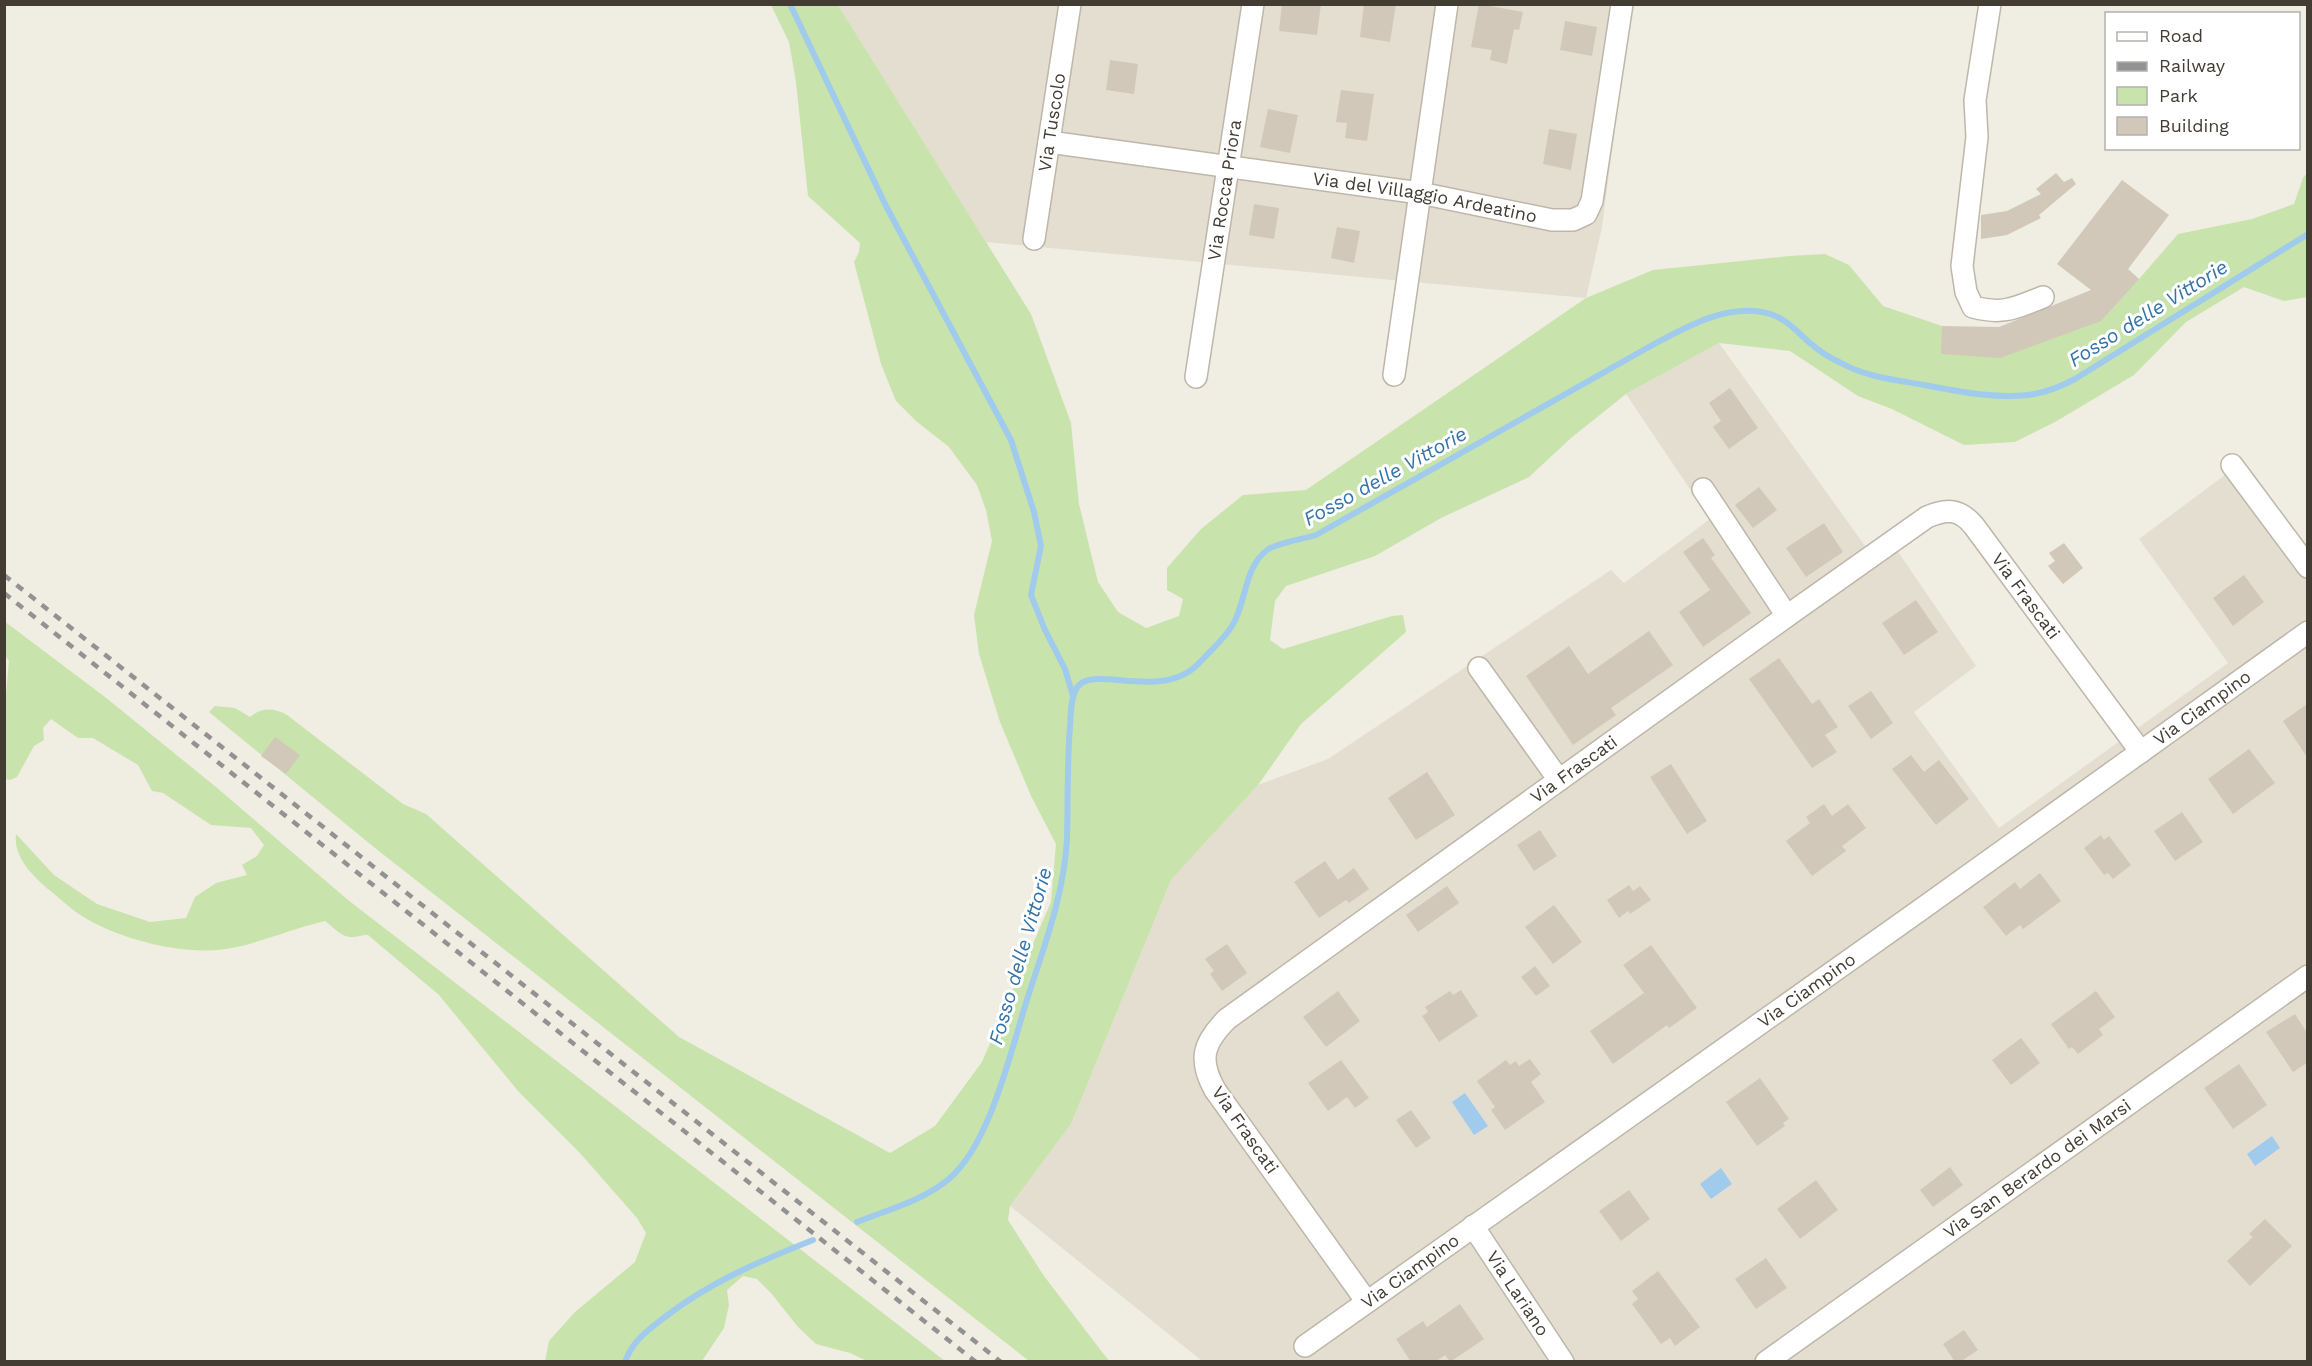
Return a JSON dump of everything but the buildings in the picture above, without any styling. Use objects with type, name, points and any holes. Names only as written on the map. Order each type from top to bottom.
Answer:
[{"type":"street","name":"Via Tuscolo","points":[[1034,239],[1070,4]]},
{"type":"street","name":"Via Rocca Priora","points":[[1196,377],[1253,4]]},
{"type":"street","points":[[1394,375],[1447,4]]},
{"type":"street","name":"Via del Villaggio Ardeatino","points":[[1049,142],[1420,193],[1552,220],[1573,220],[1586,214],[1592,201],[1622,4]]},
{"type":"street","points":[[1990,4],[1975,100],[1977,137],[1962,266],[1966,292],[1973,307],[1986,311],[2008,311],[2043,297]]},
{"type":"street","points":[[2232,465],[2307,567]]},
{"type":"street","points":[[1703,489],[1787,616]]},
{"type":"street","name":"Via Frascati","points":[[1367,1302],[1215,1090],[1208,1078],[1205,1065],[1205,1053],[1209,1039],[1227,1019],[1787,616],[1927,518],[1944,511],[1958,512],[1974,526],[2141,752]]},
{"type":"street","name":"Via Ciampino","points":[[1305,1346],[1916,913],[2307,632]]},
{"type":"street","points":[[1479,668],[1559,780]]},
{"type":"street","name":"Via San Berardo dei Marsi","points":[[1766,1362],[2307,976]]},
{"type":"street","name":"Via Lariano","points":[[1473,1226],[1563,1362]]},
{"type":"shaded area","points":[[838,5],[1631,5],[1602,227],[1586,298],[986,242]]},
{"type":"shaded area","points":[[1719,343],[1868,550],[1888,537],[1976,666],[1914,712],[1999,828],[2228,663],[2139,539],[2241,463],[2307,555],[2307,1361],[1202,1361],[1010,1206],[1071,1124],[1171,880],[1258,785],[1328,759],[1611,570],[1624,583],[1710,519],[1626,394]]},
{"type":"green space","points":[[771,5],[838,5],[1031,314],[1071,423],[1079,504],[1098,582],[1118,612],[1146,628],[1179,616],[1183,599],[1167,590],[1167,568],[1201,529],[1243,495],[1306,490],[1586,298],[1653,270],[1825,254],[1849,265],[1883,306],[1942,326],[1942,354],[2139,279],[2178,234],[2252,219],[2294,204],[2307,173],[2307,297],[2284,301],[2244,287],[2186,322],[2134,375],[2055,422],[2015,442],[1964,445],[1892,409],[1858,396],[1790,351],[1719,343],[1626,394],[1571,438],[1529,477],[1441,518],[1375,556],[1286,586],[1275,601],[1270,640],[1283,649],[1392,616],[1403,615],[1406,632],[1301,724],[1258,785],[1171,880],[1071,1124],[1010,1206],[1008,1220],[1044,1276],[1109,1361],[1029,1361],[375,848],[209,712],[215,706],[235,708],[250,717],[259,711],[268,710],[287,715],[403,804],[426,814],[679,1037],[890,1153],[935,1126],[982,1062],[1051,902],[1056,844],[1031,796],[1000,722],[979,654],[974,615],[992,541],[986,510],[977,485],[949,447],[916,421],[896,401],[881,364],[854,262],[860,243],[808,196],[796,82],[789,42]]},
{"type":"green space","points":[[4,621],[105,697],[216,787],[348,900],[945,1361],[867,1361],[850,1353],[816,1344],[798,1327],[757,1279],[743,1276],[727,1290],[729,1305],[724,1328],[702,1361],[545,1361],[549,1341],[575,1312],[635,1262],[646,1233],[637,1218],[579,1152],[518,1091],[439,995],[368,935],[348,937],[325,921],[237,947],[219,950],[178,949],[136,940],[98,925],[75,911],[40,881],[22,860],[18,852],[16,834],[54,875],[97,904],[150,922],[186,918],[195,897],[216,883],[247,875],[242,865],[257,856],[264,845],[251,828],[211,825],[163,793],[152,791],[138,765],[93,738],[78,738],[51,719],[43,728],[44,740],[34,746],[17,777],[10,780],[5,779],[4,716],[9,661],[5,655]]},
{"type":"water","points":[[1465,1093],[1488,1126],[1474,1135],[1452,1102]]},
{"type":"water","points":[[2272,1136],[2280,1148],[2255,1166],[2247,1154]]},
{"type":"water","points":[[1721,1168],[1732,1184],[1711,1199],[1700,1184]]},
{"type":"waterway","points":[[790,4],[886,206],[1011,440],[1034,512],[1041,546],[1031,595],[1045,630],[1065,669],[1073,696]]},
{"type":"waterway","name":"Fosso delle Vittorie","points":[[857,1222],[917,1198],[950,1178],[964,1163],[976,1143],[997,1097],[1046,942],[1062,881],[1067,839],[1071,712],[1076,689],[1084,682],[1097,679],[1149,682],[1168,680],[1185,674],[1201,661],[1232,626],[1237,617],[1249,576],[1259,558],[1267,550],[1283,543],[1316,535],[1647,348],[1688,327],[1717,316],[1747,311],[1776,316],[1829,357],[1871,375],[1976,394],[2028,395],[2064,385],[2075,379],[2308,234]]},
{"type":"waterway","name":"Fosso delle Vittorie","points":[[625,1362],[641,1336],[700,1293],[736,1273],[813,1240]]},
{"type":"railway","points":[[4,575],[1001,1362]]},
{"type":"railway","points":[[4,593],[976,1362]]}]
